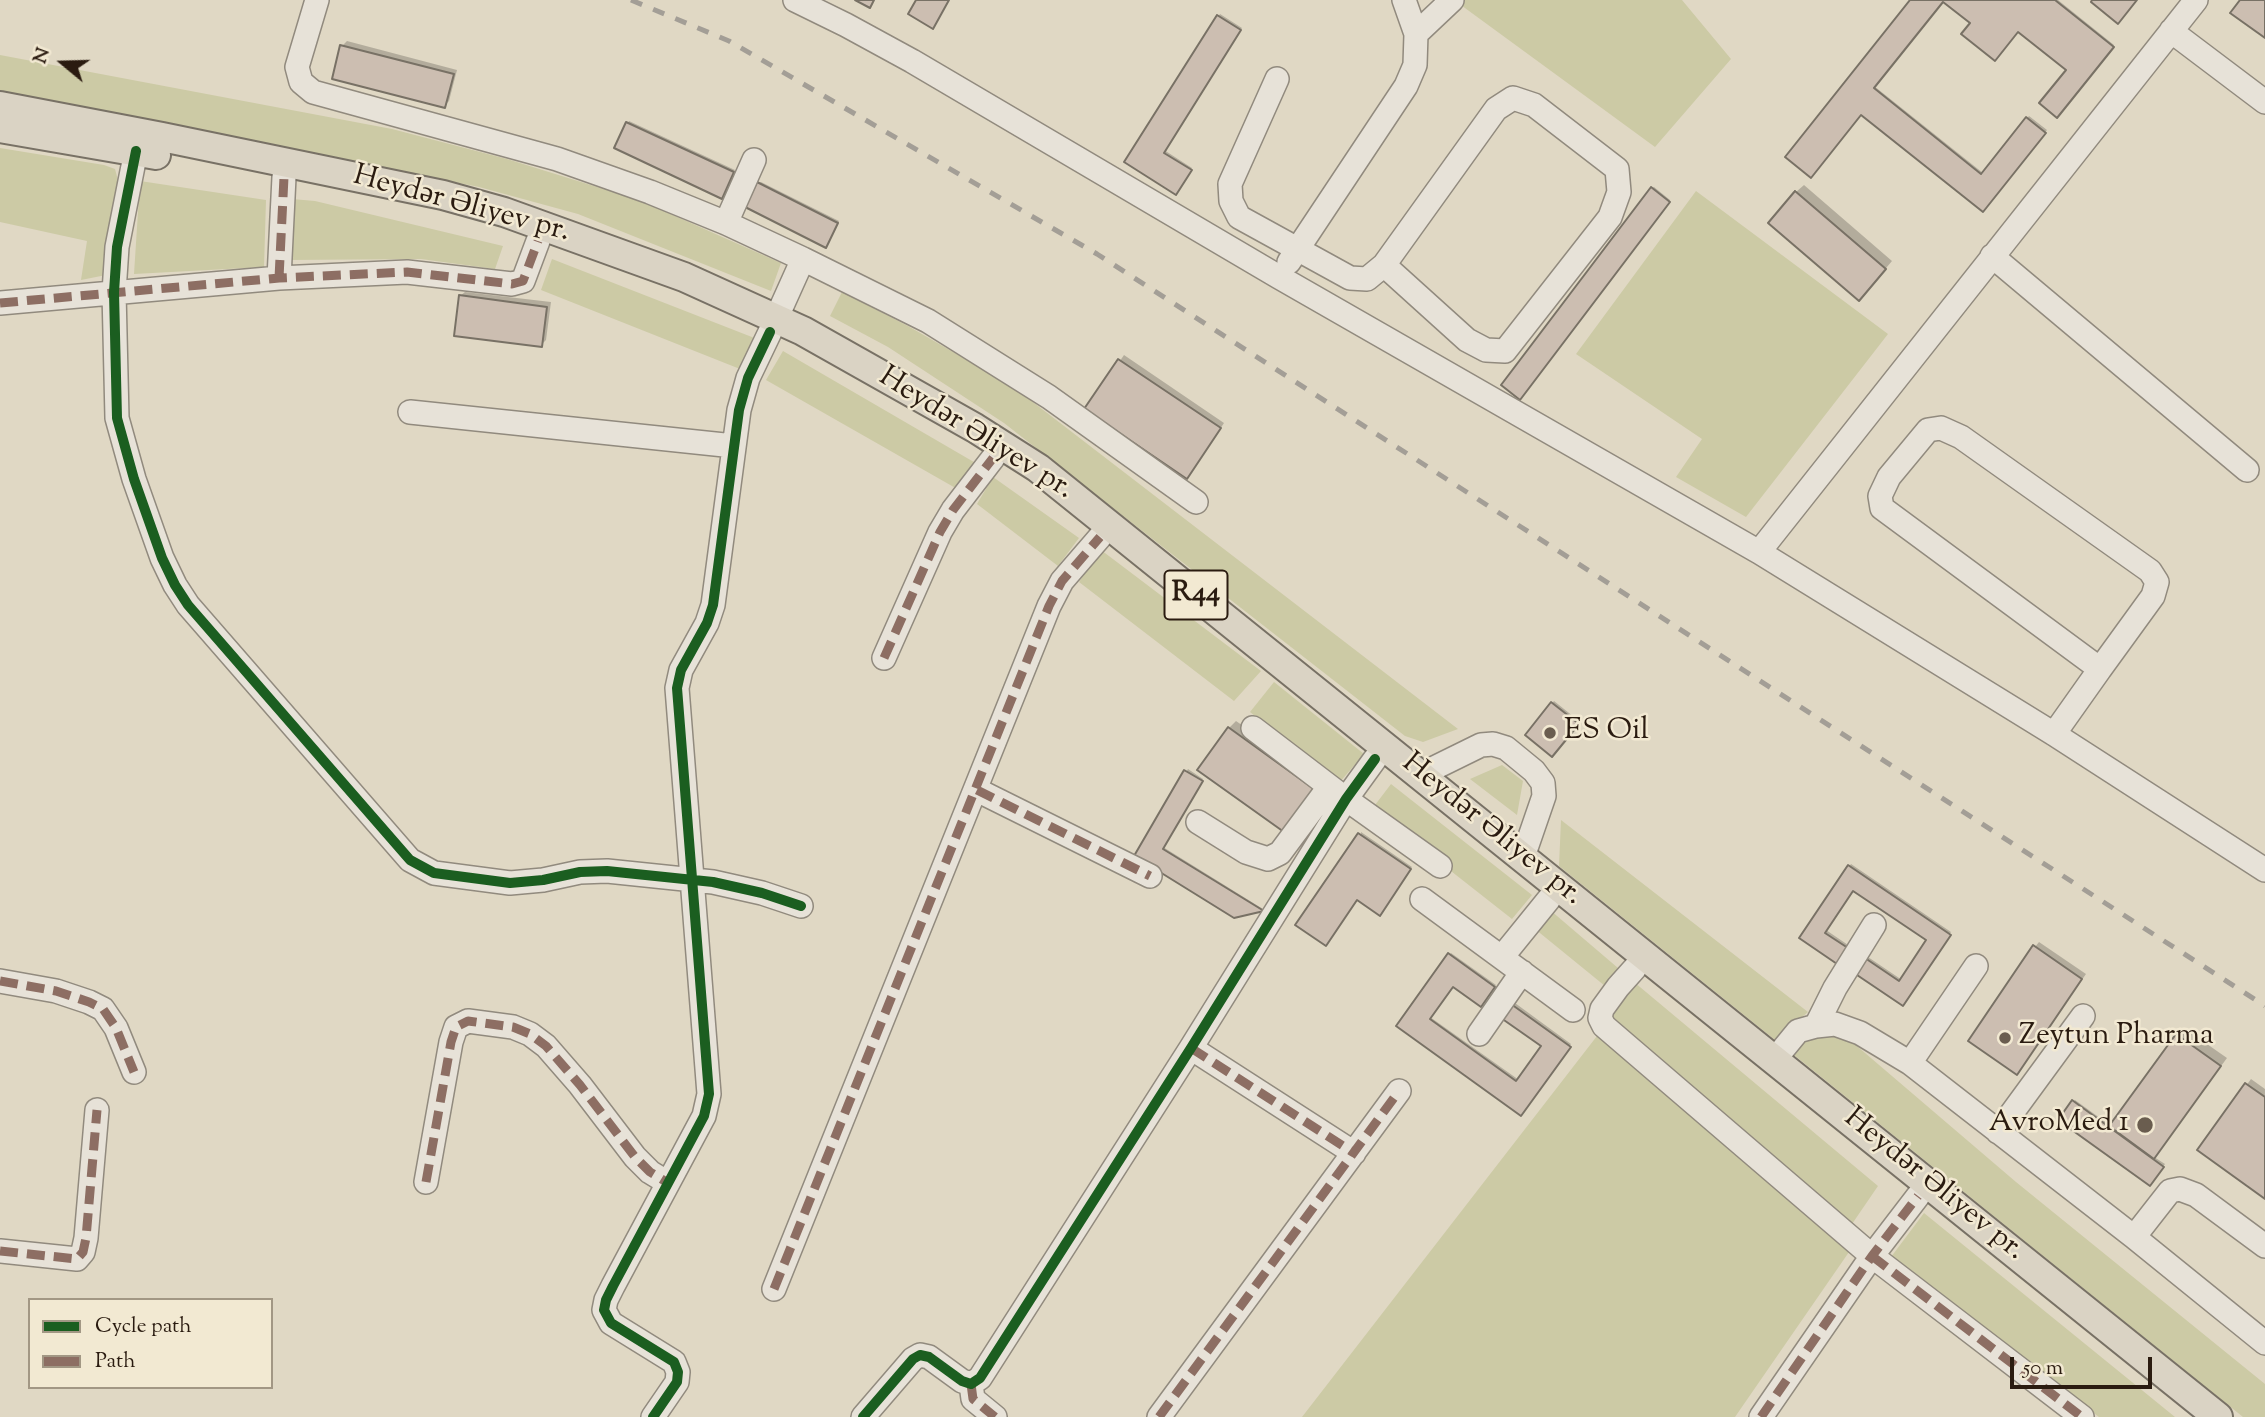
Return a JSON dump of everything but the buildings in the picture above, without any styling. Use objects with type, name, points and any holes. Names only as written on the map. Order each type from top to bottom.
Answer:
[{"type":"main road","name":"Heydər Əliyev pr.","points":[[0,106],[162,136],[443,195],[504,212],[684,277],[773,325],[829,362],[931,419],[1031,482],[2193,1417]]},
{"type":"main road","name":"Heydər Əliyev pr.","points":[[0,128],[284,177],[438,211],[538,241],[773,325],[803,331],[937,405],[1038,468],[2218,1417]]},
{"type":"street","points":[[317,0],[297,66],[301,82],[313,92],[557,159],[726,223],[928,321],[1049,397],[1196,502]]},
{"type":"street","points":[[795,0],[912,61],[1759,552],[2264,867]]},
{"type":"street","points":[[1279,276],[1406,86],[1415,65],[1416,34],[1404,0]]},
{"type":"street","points":[[1416,34],[1452,0]]},
{"type":"street","points":[[1759,552],[2196,0]]},
{"type":"street","points":[[2171,31],[2265,102]]},
{"type":"street","points":[[1277,79],[1230,184],[1231,201],[1239,217],[1350,278],[1367,279],[1384,265],[1496,109],[1513,98],[1534,105],[1617,169],[1619,192],[1610,217],[1505,351],[1486,350],[1466,340],[1384,265]]},
{"type":"street","points":[[136,151],[117,247],[114,292],[117,418],[162,558],[175,584],[197,615],[410,860],[434,873],[510,883],[543,880],[580,872],[607,871],[713,882],[762,893],[801,906]]},
{"type":"street","points":[[726,223],[754,160]]},
{"type":"street","points":[[279,278],[284,177]]},
{"type":"street","points":[[0,303],[279,278],[407,272],[512,285],[523,281],[538,241]]},
{"type":"street","points":[[1992,256],[2247,470]]},
{"type":"street","points":[[653,1417],[677,1382],[678,1372],[674,1362],[611,1323],[604,1310],[613,1286],[704,1116],[709,1094],[677,688],[681,670],[707,623],[713,606],[739,410],[748,378],[803,259]]},
{"type":"street","points":[[411,412],[734,446]]},
{"type":"street","points":[[2054,734],[2153,596],[2157,582],[2150,571],[1961,437],[1941,428],[1928,430],[1889,477],[1880,496],[1882,509],[2100,669]]},
{"type":"street","points":[[884,658],[940,532],[953,510],[993,458]]},
{"type":"street","points":[[774,1289],[1049,606],[1062,581],[1100,537]]},
{"type":"street","points":[[1253,728],[1337,793],[1440,866]]},
{"type":"street","points":[[1420,775],[1481,745],[1493,744],[1506,748],[1534,771],[1543,783],[1544,796],[1523,857]]},
{"type":"street","points":[[1198,822],[1246,852],[1268,859],[1280,853],[1337,793],[1375,759]]},
{"type":"street","points":[[977,790],[1150,876]]},
{"type":"street","points":[[971,1384],[980,1378],[1191,1048],[1337,793]]},
{"type":"street","points":[[1422,899],[1573,1010]]},
{"type":"street","points":[[1502,957],[1549,899]]},
{"type":"street","points":[[1816,1026],[1835,988],[1874,925]]},
{"type":"street","points":[[1910,1063],[1976,965]]},
{"type":"street","points":[[1635,968],[1602,1009],[1600,1018],[1604,1026],[1872,1256],[2082,1417]]},
{"type":"street","points":[[1479,1034],[1522,972]]},
{"type":"street","points":[[0,981],[56,991],[103,1009],[117,1028],[134,1072]]},
{"type":"street","points":[[1998,1132],[2083,1016]]},
{"type":"street","points":[[426,1182],[452,1042],[456,1027],[468,1021],[513,1027],[530,1034],[546,1046],[580,1085],[635,1157],[650,1172],[668,1183]]},
{"type":"street","points":[[1775,1059],[1798,1031],[1835,1024],[1860,1033],[1910,1063],[2134,1237],[2265,1343]]},
{"type":"street","points":[[1191,1048],[1354,1153]]},
{"type":"street","points":[[1158,1417],[1399,1091]]},
{"type":"street","points":[[0,1251],[77,1259],[83,1252],[97,1110]]},
{"type":"street","points":[[2134,1237],[2170,1191],[2180,1189],[2196,1195],[2265,1246]]},
{"type":"street","points":[[1761,1417],[1872,1256],[1918,1196]]},
{"type":"street","points":[[863,1417],[920,1355],[929,1357],[962,1381],[971,1384]]},
{"type":"street","points":[[971,1384],[973,1399],[995,1417]]},
{"type":"shaded area","points":[[1454,0],[1682,0],[1731,59],[1655,147]]},
{"type":"shaded area","points":[[0,55],[392,129],[507,159],[639,200],[781,263],[771,291],[578,214],[479,187],[0,91]]},
{"type":"shaded area","points":[[0,148],[115,169],[119,184],[106,275],[81,280],[87,241],[0,222]]},
{"type":"shaded area","points":[[140,181],[266,200],[264,267],[134,274]]},
{"type":"shaded area","points":[[1696,191],[1888,334],[1746,517],[1676,477],[1702,439],[1576,354]]},
{"type":"shaded area","points":[[292,199],[315,201],[503,246],[495,269],[421,259],[287,260]]},
{"type":"shaded area","points":[[552,259],[757,339],[740,369],[541,290]]},
{"type":"shaded area","points":[[842,292],[908,326],[1012,386],[1458,729],[1423,742],[1405,736],[1004,423],[888,347],[830,316]]},
{"type":"shaded area","points":[[783,351],[979,465],[959,490],[766,380]]},
{"type":"shaded area","points":[[993,477],[1079,538],[1058,566],[977,504]]},
{"type":"shaded area","points":[[1101,550],[1261,671],[1234,701],[1079,582]]},
{"type":"shaded area","points":[[1274,682],[1364,754],[1339,783],[1250,712]]},
{"type":"shaded area","points":[[1502,765],[1523,781],[1517,815],[1470,779]]},
{"type":"shaded area","points":[[1391,784],[1532,895],[1512,919],[1372,809]]},
{"type":"shaded area","points":[[1561,820],[1808,1012],[1775,1040],[1559,866]]},
{"type":"shaded area","points":[[1550,910],[1618,968],[1605,986],[1535,929]]},
{"type":"shaded area","points":[[1634,982],[1878,1186],[1852,1224],[1605,1016]]},
{"type":"shaded area","points":[[1812,1033],[1844,1035],[2016,1182],[2265,1384],[2265,1417],[2243,1417],[1794,1055]]},
{"type":"shaded area","points":[[1597,1036],[1849,1252],[1735,1417],[1302,1417]]},
{"type":"shaded area","points":[[1924,1213],[2175,1417],[2099,1417],[1891,1257]]},
{"type":"railway","points":[[631,0],[729,41],[1097,254],[2265,1006]]},
{"type":"marked path","points":[[279,278],[284,177]]},
{"type":"marked path","points":[[0,303],[279,278],[407,272],[512,284],[523,281],[538,241]]},
{"type":"marked path","points":[[884,658],[940,532],[953,510],[993,458]]},
{"type":"marked path","points":[[774,1289],[1049,606],[1062,581],[1100,537]]},
{"type":"marked path","points":[[977,790],[1150,876]]},
{"type":"marked path","points":[[0,981],[56,991],[103,1009],[116,1028],[134,1072]]},
{"type":"marked path","points":[[426,1182],[451,1042],[456,1027],[468,1021],[513,1027],[530,1034],[546,1046],[580,1085],[635,1157],[650,1172],[668,1183]]},
{"type":"marked path","points":[[1191,1048],[1354,1153]]},
{"type":"marked path","points":[[1159,1417],[1399,1091]]},
{"type":"marked path","points":[[0,1251],[77,1259],[83,1252],[97,1110]]},
{"type":"marked path","points":[[1761,1417],[1872,1256],[1918,1196]]},
{"type":"marked path","points":[[1872,1256],[2082,1417]]},
{"type":"marked path","points":[[971,1384],[973,1399],[995,1417]]},
{"type":"cycle path","points":[[136,151],[117,247],[114,292],[117,418],[134,479],[162,558],[188,605],[410,860],[434,873],[510,883],[543,880],[580,872],[607,871],[713,882],[762,893],[801,906]]},
{"type":"cycle path","points":[[653,1417],[677,1382],[678,1372],[674,1362],[611,1323],[604,1310],[613,1286],[704,1116],[709,1094],[677,688],[681,670],[707,623],[713,605],[739,410],[748,378],[770,332]]},
{"type":"cycle path","points":[[863,1417],[913,1359],[920,1355],[929,1357],[962,1381],[971,1384],[980,1378],[1346,799],[1375,759]]},
{"type":"place","name":"ES Oil","points":[[1550,733]]},
{"type":"place","name":"Zeytun Pharma","points":[[2005,1038]]},
{"type":"place","name":"AvroMed 1","points":[[2145,1125]]}]
